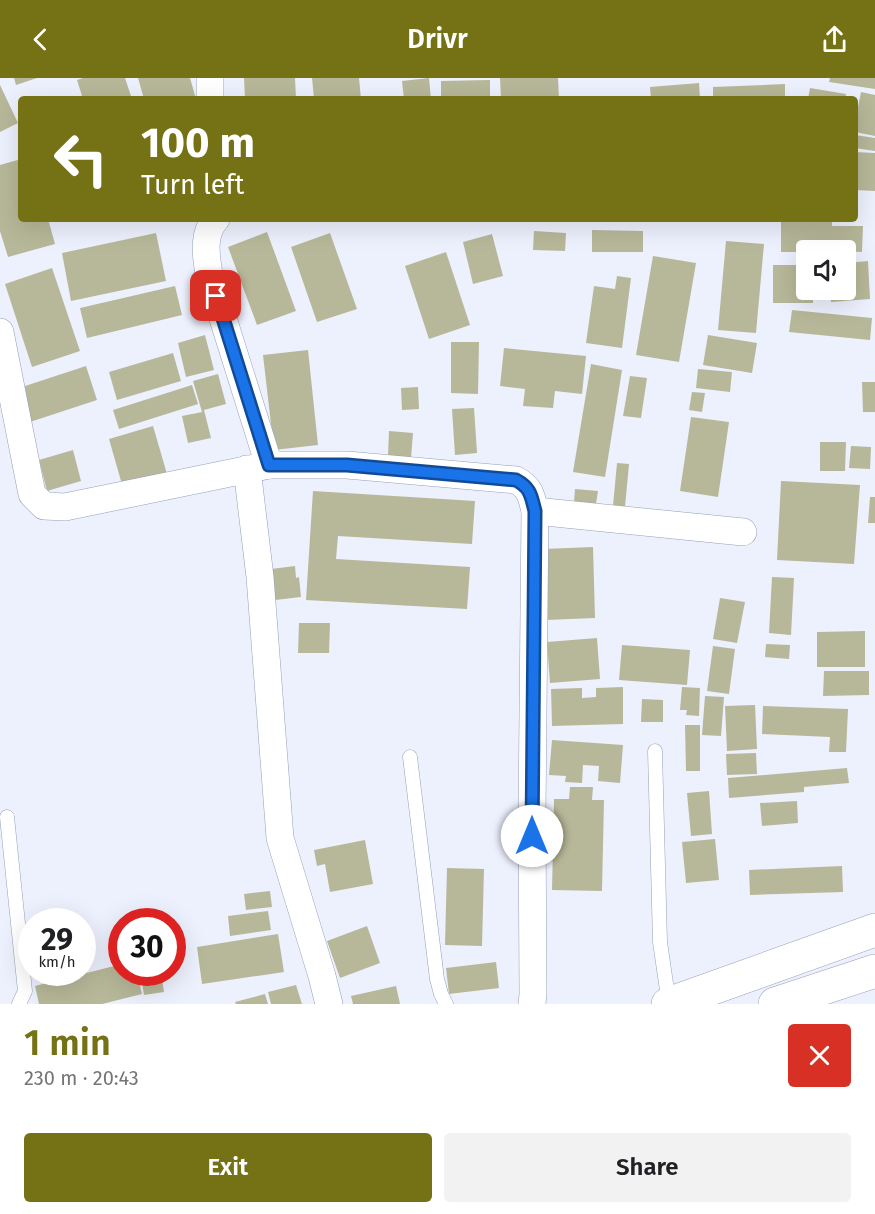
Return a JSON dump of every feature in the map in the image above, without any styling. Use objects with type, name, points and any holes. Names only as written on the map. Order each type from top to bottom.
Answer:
[{"type":"highway","points":[[669,1004],[875,930]]},
{"type":"highway","points":[[775,1004],[875,971]]},
{"type":"street","points":[[210,78],[210,96]]},
{"type":"street","points":[[213,222],[205,247],[209,274],[258,467],[260,578],[280,838],[329,1004]]},
{"type":"street","points":[[0,332],[32,494],[44,507],[65,507],[258,467],[347,465],[516,480],[523,483],[529,490],[535,511],[532,1004]]},
{"type":"street","points":[[535,511],[743,532]]},
{"type":"lane","points":[[655,750],[660,942],[669,1004]]},
{"type":"lane","points":[[410,757],[437,979],[446,1004]]},
{"type":"lane","points":[[8,817],[25,991],[19,1004]]},
{"type":"building","points":[[14,78],[37,78],[16,85]]},
{"type":"building","points":[[125,78],[131,96],[82,96],[77,80]]},
{"type":"building","points":[[138,78],[190,78],[195,96],[143,96]]},
{"type":"building","points":[[244,78],[295,78],[296,96],[245,96]]},
{"type":"building","points":[[312,78],[359,78],[361,96],[314,96]]},
{"type":"building","points":[[429,78],[431,96],[404,96],[402,81]]},
{"type":"building","points":[[500,78],[558,78],[559,96],[501,96]]},
{"type":"building","points":[[830,78],[875,78],[875,89],[829,82]]},
{"type":"building","points":[[490,80],[490,96],[441,96],[441,81]]},
{"type":"building","points":[[699,83],[700,96],[651,96],[650,87]]},
{"type":"building","points":[[785,84],[785,96],[713,96],[713,87]]},
{"type":"building","points":[[0,85],[18,123],[0,132]]},
{"type":"building","points":[[810,88],[846,94],[846,96],[809,96]]},
{"type":"building","points":[[861,92],[875,95],[875,136],[858,133],[858,107]]},
{"type":"building","points":[[858,135],[875,138],[875,151],[858,148]]},
{"type":"building","points":[[858,152],[875,153],[875,191],[858,190]]},
{"type":"building","points":[[18,160],[18,222],[49,222],[55,244],[8,257],[0,231],[0,165]]},
{"type":"building","points":[[781,222],[832,222],[832,226],[863,226],[862,252],[856,252],[856,240],[796,240],[796,252],[781,252]]},
{"type":"building","points":[[592,230],[643,231],[643,252],[592,252]]},
{"type":"building","points":[[534,231],[566,233],[565,251],[533,250]]},
{"type":"building","points":[[267,232],[296,311],[257,325],[228,247]]},
{"type":"building","points":[[156,233],[166,281],[71,301],[62,253]]},
{"type":"building","points":[[330,233],[357,309],[317,322],[291,247]]},
{"type":"building","points":[[492,234],[503,276],[473,284],[463,242]]},
{"type":"building","points":[[726,241],[764,244],[756,333],[718,330]]},
{"type":"building","points":[[446,252],[470,325],[429,339],[405,266]]},
{"type":"building","points":[[653,256],[696,263],[679,362],[636,355]]},
{"type":"building","points":[[868,261],[870,299],[831,302],[831,300],[856,300],[856,262]]},
{"type":"building","points":[[773,265],[796,265],[796,300],[813,300],[813,303],[773,303]]},
{"type":"building","points":[[52,268],[80,351],[32,367],[5,284]]},
{"type":"building","points":[[617,276],[631,278],[622,348],[586,343],[594,286],[615,289]]},
{"type":"building","points":[[175,286],[182,315],[87,338],[80,308]]},
{"type":"building","points":[[792,310],[872,318],[870,340],[789,332]]},
{"type":"building","points":[[205,335],[214,370],[186,377],[178,343]]},
{"type":"building","points":[[708,335],[757,343],[752,373],[703,365]]},
{"type":"building","points":[[451,342],[479,342],[478,394],[451,393]]},
{"type":"building","points":[[504,348],[586,356],[582,394],[555,391],[553,408],[523,406],[525,389],[500,386]]},
{"type":"building","points":[[308,350],[318,445],[274,450],[263,355]]},
{"type":"building","points":[[173,353],[181,381],[117,400],[109,372]]},
{"type":"building","points":[[591,364],[622,370],[605,477],[573,472]]},
{"type":"building","points":[[86,366],[97,400],[30,422],[19,388]]},
{"type":"building","points":[[698,369],[732,372],[730,392],[696,388]]},
{"type":"building","points":[[218,374],[226,404],[204,410],[211,438],[188,443],[182,416],[202,412],[193,381]]},
{"type":"building","points":[[630,376],[647,378],[641,418],[623,416]]},
{"type":"building","points":[[862,382],[875,382],[875,412],[863,412]]},
{"type":"building","points":[[192,385],[198,404],[119,429],[113,410]]},
{"type":"building","points":[[418,387],[419,409],[402,410],[401,388]]},
{"type":"building","points":[[692,392],[705,393],[702,412],[689,410]]},
{"type":"building","points":[[474,408],[477,453],[455,455],[452,409]]},
{"type":"building","points":[[691,417],[729,422],[718,497],[680,491]]},
{"type":"building","points":[[153,426],[167,474],[123,488],[109,439]]},
{"type":"building","points":[[389,431],[413,433],[411,458],[388,456]]},
{"type":"building","points":[[820,442],[846,442],[845,471],[820,471]]},
{"type":"building","points":[[851,446],[871,447],[870,469],[849,468]]},
{"type":"building","points":[[73,450],[81,481],[47,491],[39,460]]},
{"type":"building","points":[[617,463],[629,464],[625,507],[613,506]]},
{"type":"building","points":[[781,481],[860,485],[854,564],[777,560]]},
{"type":"building","points":[[575,489],[598,491],[596,504],[574,502]]},
{"type":"building","points":[[313,491],[475,501],[472,544],[338,536],[336,559],[470,567],[467,609],[306,600]]},
{"type":"building","points":[[870,497],[875,497],[875,523],[868,523]]},
{"type":"building","points":[[593,547],[595,618],[546,620],[543,549]]},
{"type":"building","points":[[295,566],[296,578],[299,577],[301,597],[275,600],[271,569]]},
{"type":"building","points":[[772,577],[794,578],[791,635],[769,633]]},
{"type":"building","points":[[720,598],[745,602],[737,643],[713,639]]},
{"type":"building","points":[[299,623],[330,623],[329,653],[298,653]]},
{"type":"building","points":[[865,631],[865,667],[817,667],[817,632]]},
{"type":"building","points":[[597,638],[600,679],[550,683],[547,642]]},
{"type":"building","points":[[766,644],[790,645],[789,659],[765,657]]},
{"type":"building","points":[[622,645],[690,650],[687,685],[619,680]]},
{"type":"building","points":[[713,646],[735,649],[729,694],[707,691]]},
{"type":"building","points":[[824,671],[869,671],[869,695],[823,696]]},
{"type":"building","points":[[623,687],[623,724],[552,726],[551,689],[582,688],[582,698],[596,697],[596,688]]},
{"type":"building","points":[[682,687],[700,688],[699,716],[686,715],[687,710],[680,710]]},
{"type":"building","points":[[705,696],[724,697],[721,736],[702,735]]},
{"type":"building","points":[[642,699],[663,700],[663,722],[641,722]]},
{"type":"building","points":[[755,705],[757,749],[727,751],[725,706]]},
{"type":"building","points":[[763,706],[848,709],[846,752],[829,752],[830,737],[762,734]]},
{"type":"building","points":[[685,725],[700,725],[700,771],[686,771]]},
{"type":"building","points":[[552,740],[623,745],[620,783],[598,781],[599,766],[583,765],[582,783],[565,782],[566,776],[549,775]]},
{"type":"building","points":[[756,753],[757,774],[727,775],[726,754]]},
{"type":"building","points":[[847,768],[849,783],[804,787],[804,792],[729,798],[728,778]]},
{"type":"building","points":[[570,787],[593,787],[592,800],[604,800],[602,891],[552,890],[554,799],[569,799]]},
{"type":"building","points":[[709,791],[712,834],[691,836],[687,793]]},
{"type":"building","points":[[797,801],[798,823],[762,826],[760,803]]},
{"type":"building","points":[[715,839],[719,880],[686,883],[682,842]]},
{"type":"building","points":[[365,840],[373,884],[330,892],[325,864],[317,866],[314,850]]},
{"type":"building","points":[[842,866],[843,892],[750,895],[749,870]]},
{"type":"building","points":[[447,868],[484,869],[482,946],[445,945]]},
{"type":"building","points":[[270,891],[272,907],[246,910],[244,894]]},
{"type":"building","points":[[268,911],[271,930],[230,936],[228,916]]},
{"type":"building","points":[[367,926],[380,963],[340,978],[327,941]]},
{"type":"building","points":[[278,934],[284,972],[202,984],[197,947]]},
{"type":"building","points":[[496,962],[499,988],[449,994],[446,968]]},
{"type":"building","points":[[108,968],[108,986],[140,986],[142,994],[102,1004],[39,1004],[35,986],[96,986],[96,971]]},
{"type":"building","points":[[296,985],[302,1004],[271,1004],[268,992]]},
{"type":"building","points":[[142,986],[163,986],[164,992],[144,995]]},
{"type":"building","points":[[396,986],[400,1004],[353,1004],[351,996]]},
{"type":"building","points":[[265,994],[268,1004],[236,1004],[235,1002]]},
{"type":"route","points":[[216,296],[269,465],[347,465],[516,480],[523,483],[529,490],[535,511],[532,836]]}]
